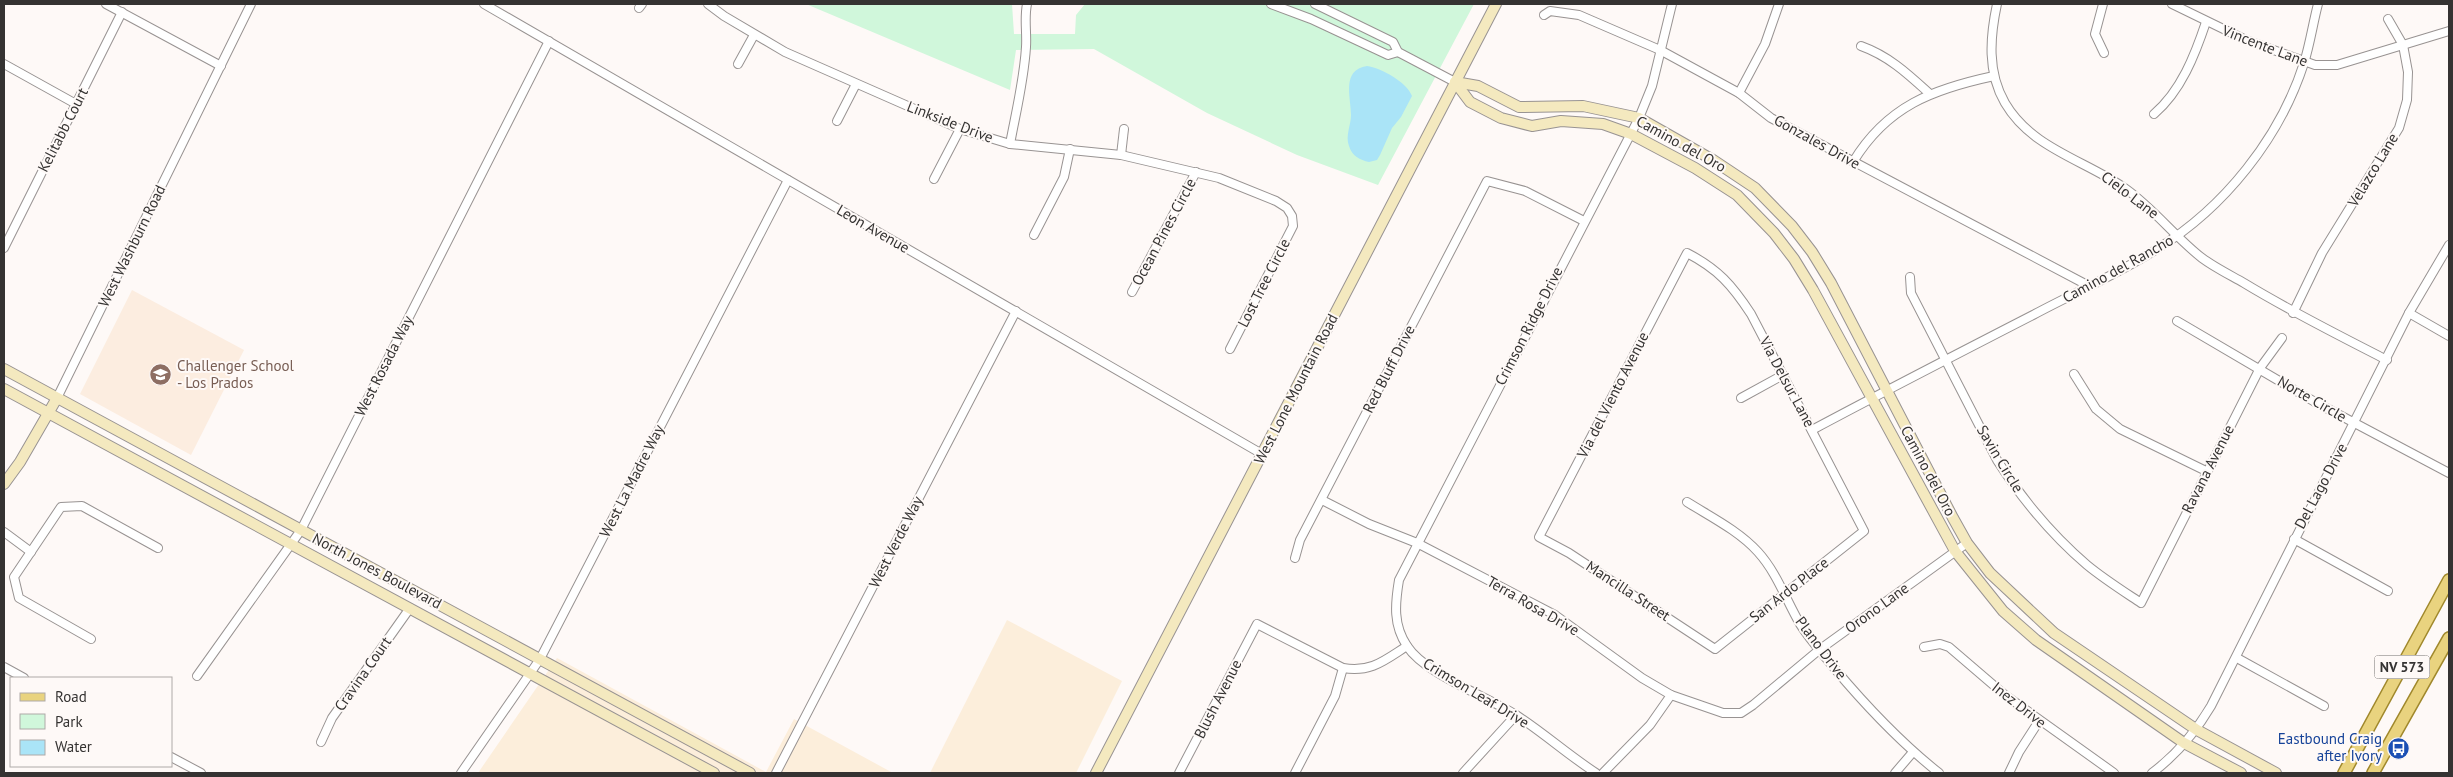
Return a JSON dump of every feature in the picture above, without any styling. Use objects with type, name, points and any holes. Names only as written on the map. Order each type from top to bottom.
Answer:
[{"type":"main road","name":"West Lone Mountain Road","points":[[1096,773],[1496,4]]},
{"type":"main road","name":"Camino del Oro","points":[[1455,82],[1478,86],[1519,107],[1583,106],[1639,118],[1713,160],[1755,188],[1792,226],[1812,252],[1831,283],[1967,543],[1990,573],[2054,632],[2197,730],[2276,773]]},
{"type":"main road","name":"Camino del Oro","points":[[1455,82],[1470,102],[1501,118],[1532,126],[1561,121],[1603,124],[1631,134],[1695,168],[1737,195],[1774,233],[1814,290],[1871,399],[1955,551],[2003,611],[2036,640],[2184,743],[2240,773]]},
{"type":"main road","name":"North Jones Boulevard","points":[[4,369],[750,773]]},
{"type":"main road","name":"North Jones Boulevard","points":[[4,389],[714,773]]},
{"type":"main road","name":"West Washburn Road","points":[[4,484],[57,398]]},
{"type":"main road","name":"NV 573","points":[[2344,773],[2449,580]]},
{"type":"main road","name":"NV 573","points":[[2373,773],[2449,638]]},
{"type":"street","points":[[106,4],[221,66]]},
{"type":"street","name":"West Washburn Road","points":[[57,398],[251,4]]},
{"type":"street","name":"Leon Avenue","points":[[484,4],[1262,454]]},
{"type":"street","name":"Linkside Drive","points":[[708,4],[754,36],[785,52],[960,129],[1010,144],[1121,155],[1219,178],[1276,201],[1287,208],[1292,216]]},
{"type":"street","points":[[1010,144],[1023,76],[1026,44],[1024,17],[1027,4]]},
{"type":"street","points":[[1270,4],[1311,19],[1388,55],[1398,52]]},
{"type":"street","points":[[1315,4],[1393,42],[1398,52],[1455,82]]},
{"type":"street","name":"Crimson Ridge Drive","points":[[1407,646],[1395,619],[1394,609],[1399,580],[1639,118],[1652,86],[1672,4]]},
{"type":"street","points":[[1739,93],[1766,44],[1779,4]]},
{"type":"street","name":"Cielo Lane","points":[[1997,4],[1990,48],[1994,76],[2005,102],[2020,123],[2039,141],[2096,170],[2125,189],[2153,210],[2202,258],[2293,313],[2387,360]]},
{"type":"street","points":[[2103,4],[2095,34],[2104,53]]},
{"type":"street","name":"Vincente Lane","points":[[2172,4],[2246,40],[2304,62],[2337,65],[2449,31]]},
{"type":"street","name":"Camino del Rancho","points":[[1812,430],[2089,286],[2156,250],[2178,235],[2216,203],[2236,182],[2271,134],[2304,62],[2318,4]]},
{"type":"street","name":"Gonzales Drive","points":[[1544,15],[1550,11],[1579,15],[1660,50],[1739,93],[1771,118],[2089,286]]},
{"type":"street","name":"Kelitabb Court","points":[[4,248],[122,12]]},
{"type":"street","name":"Velazco Lane","points":[[2293,313],[2322,254],[2399,128],[2407,100],[2408,72],[2403,45],[2388,19]]},
{"type":"street","points":[[2154,114],[2166,103],[2186,72],[2206,22]]},
{"type":"street","points":[[738,64],[754,36]]},
{"type":"street","name":"West Rosada Way","points":[[197,676],[301,530],[549,41]]},
{"type":"street","points":[[1861,46],[1899,65],[1930,94]]},
{"type":"street","points":[[4,64],[76,104]]},
{"type":"street","points":[[1853,162],[1864,143],[1884,122],[1908,105],[1930,94],[1962,83],[1994,76]]},
{"type":"street","points":[[837,121],[856,84]]},
{"type":"street","points":[[934,179],[960,129]]},
{"type":"street","points":[[1121,155],[1124,129]]},
{"type":"street","points":[[1034,235],[1064,177],[1070,149]]},
{"type":"street","name":"Ocean Pines Circle","points":[[1132,292],[1196,172]]},
{"type":"street","name":"West La Madre Way","points":[[461,773],[532,674],[788,180]]},
{"type":"street","name":"Red Bluff Drive","points":[[1295,558],[1300,540],[1487,181],[1525,191],[1584,221]]},
{"type":"street","name":"Lost Tree Circle","points":[[1230,349],[1293,226],[1292,216]]},
{"type":"street","name":"Del Lago Drive","points":[[2152,773],[2167,762],[2197,730],[2237,658],[2294,539],[2387,360],[2409,313],[2449,244]]},
{"type":"street","name":"Via Delsur Lane","points":[[1687,252],[1710,265],[1732,286],[1751,314],[1864,531]]},
{"type":"street","name":"Via del Viento Avenue","points":[[1539,537],[1687,252]]},
{"type":"street","name":"Savin Circle","points":[[1910,277],[1911,293],[1997,460],[2042,522],[2088,565],[2141,603]]},
{"type":"street","name":"West Verde Way","points":[[776,773],[1016,311]]},
{"type":"street","points":[[2409,313],[2449,336]]},
{"type":"street","name":"Norte Circle","points":[[2177,321],[2354,424],[2449,474]]},
{"type":"street","name":"Ravana Avenue","points":[[2141,603],[2206,471],[2260,368],[2282,338]]},
{"type":"street","points":[[2074,374],[2096,409],[2120,429],[2206,471]]},
{"type":"street","points":[[1742,398],[1783,375]]},
{"type":"street","name":"Terra Rosa Drive","points":[[1322,500],[1369,524],[1417,544],[1555,616],[1642,678],[1671,695],[1723,713],[1741,713]]},
{"type":"street","name":"Plano Drive","points":[[1687,502],[1741,536],[1758,552],[1773,571],[1800,624],[1819,650],[1866,707],[1913,752],[1939,773]]},
{"type":"street","points":[[91,638],[19,598],[14,577],[61,507],[82,506],[158,548]]},
{"type":"street","name":"San Ardo Place","points":[[1714,649],[1864,531]]},
{"type":"street","points":[[4,532],[31,552]]},
{"type":"street","name":"Mancilla Street","points":[[1539,537],[1569,553],[1714,649]]},
{"type":"street","points":[[2294,539],[2388,590]]},
{"type":"street","name":"Orono Lane","points":[[1741,713],[1819,650],[1967,543]]},
{"type":"street","name":"Cravina Court","points":[[321,742],[332,718],[410,608]]},
{"type":"street","name":"Blush Avenue","points":[[1179,773],[1257,624],[1343,668]]},
{"type":"street","name":"Inez Drive","points":[[1924,647],[1940,644],[1949,647],[2039,722],[2114,773]]},
{"type":"street","points":[[1295,773],[1335,696],[1343,668],[1354,670],[1376,666],[1407,646]]},
{"type":"street","name":"Crimson Leaf Drive","points":[[1407,646],[1424,664],[1516,715],[1596,773]]},
{"type":"street","points":[[2237,658],[2324,706]]},
{"type":"street","points":[[4,667],[22,677]]},
{"type":"street","points":[[1603,773],[1650,725],[1671,695]]},
{"type":"street","points":[[1463,773],[1516,715]]},
{"type":"street","points":[[2009,773],[2019,752],[2039,722]]},
{"type":"street","points":[[1895,773],[1913,752]]},
{"type":"street","points":[[172,758],[201,773]]},
{"type":"shaded area","name":"Challenger School - Los Prados","points":[[132,290],[244,350],[191,455],[80,394]]},
{"type":"shaded area","points":[[1007,620],[1122,681],[1076,773],[930,773]]},
{"type":"shaded area","points":[[557,658],[766,772],[794,719],[893,773],[478,773]]},
{"type":"green space","points":[[806,4],[1012,4],[1014,34],[1075,34],[1076,15],[1085,4],[1474,4],[1378,185],[1297,155],[1207,113],[1094,49],[1016,50],[1010,90]]},
{"type":"water","points":[[1367,66],[1393,76],[1405,86],[1412,96],[1401,117],[1392,128],[1377,160],[1369,162],[1354,155],[1348,142],[1351,115],[1349,85],[1354,73]]},
{"type":"place","name":"Challenger School - Los Prados","points":[[161,375]]},
{"type":"place","name":"Eastbound Craig after Ivory","points":[[2398,748]]}]
